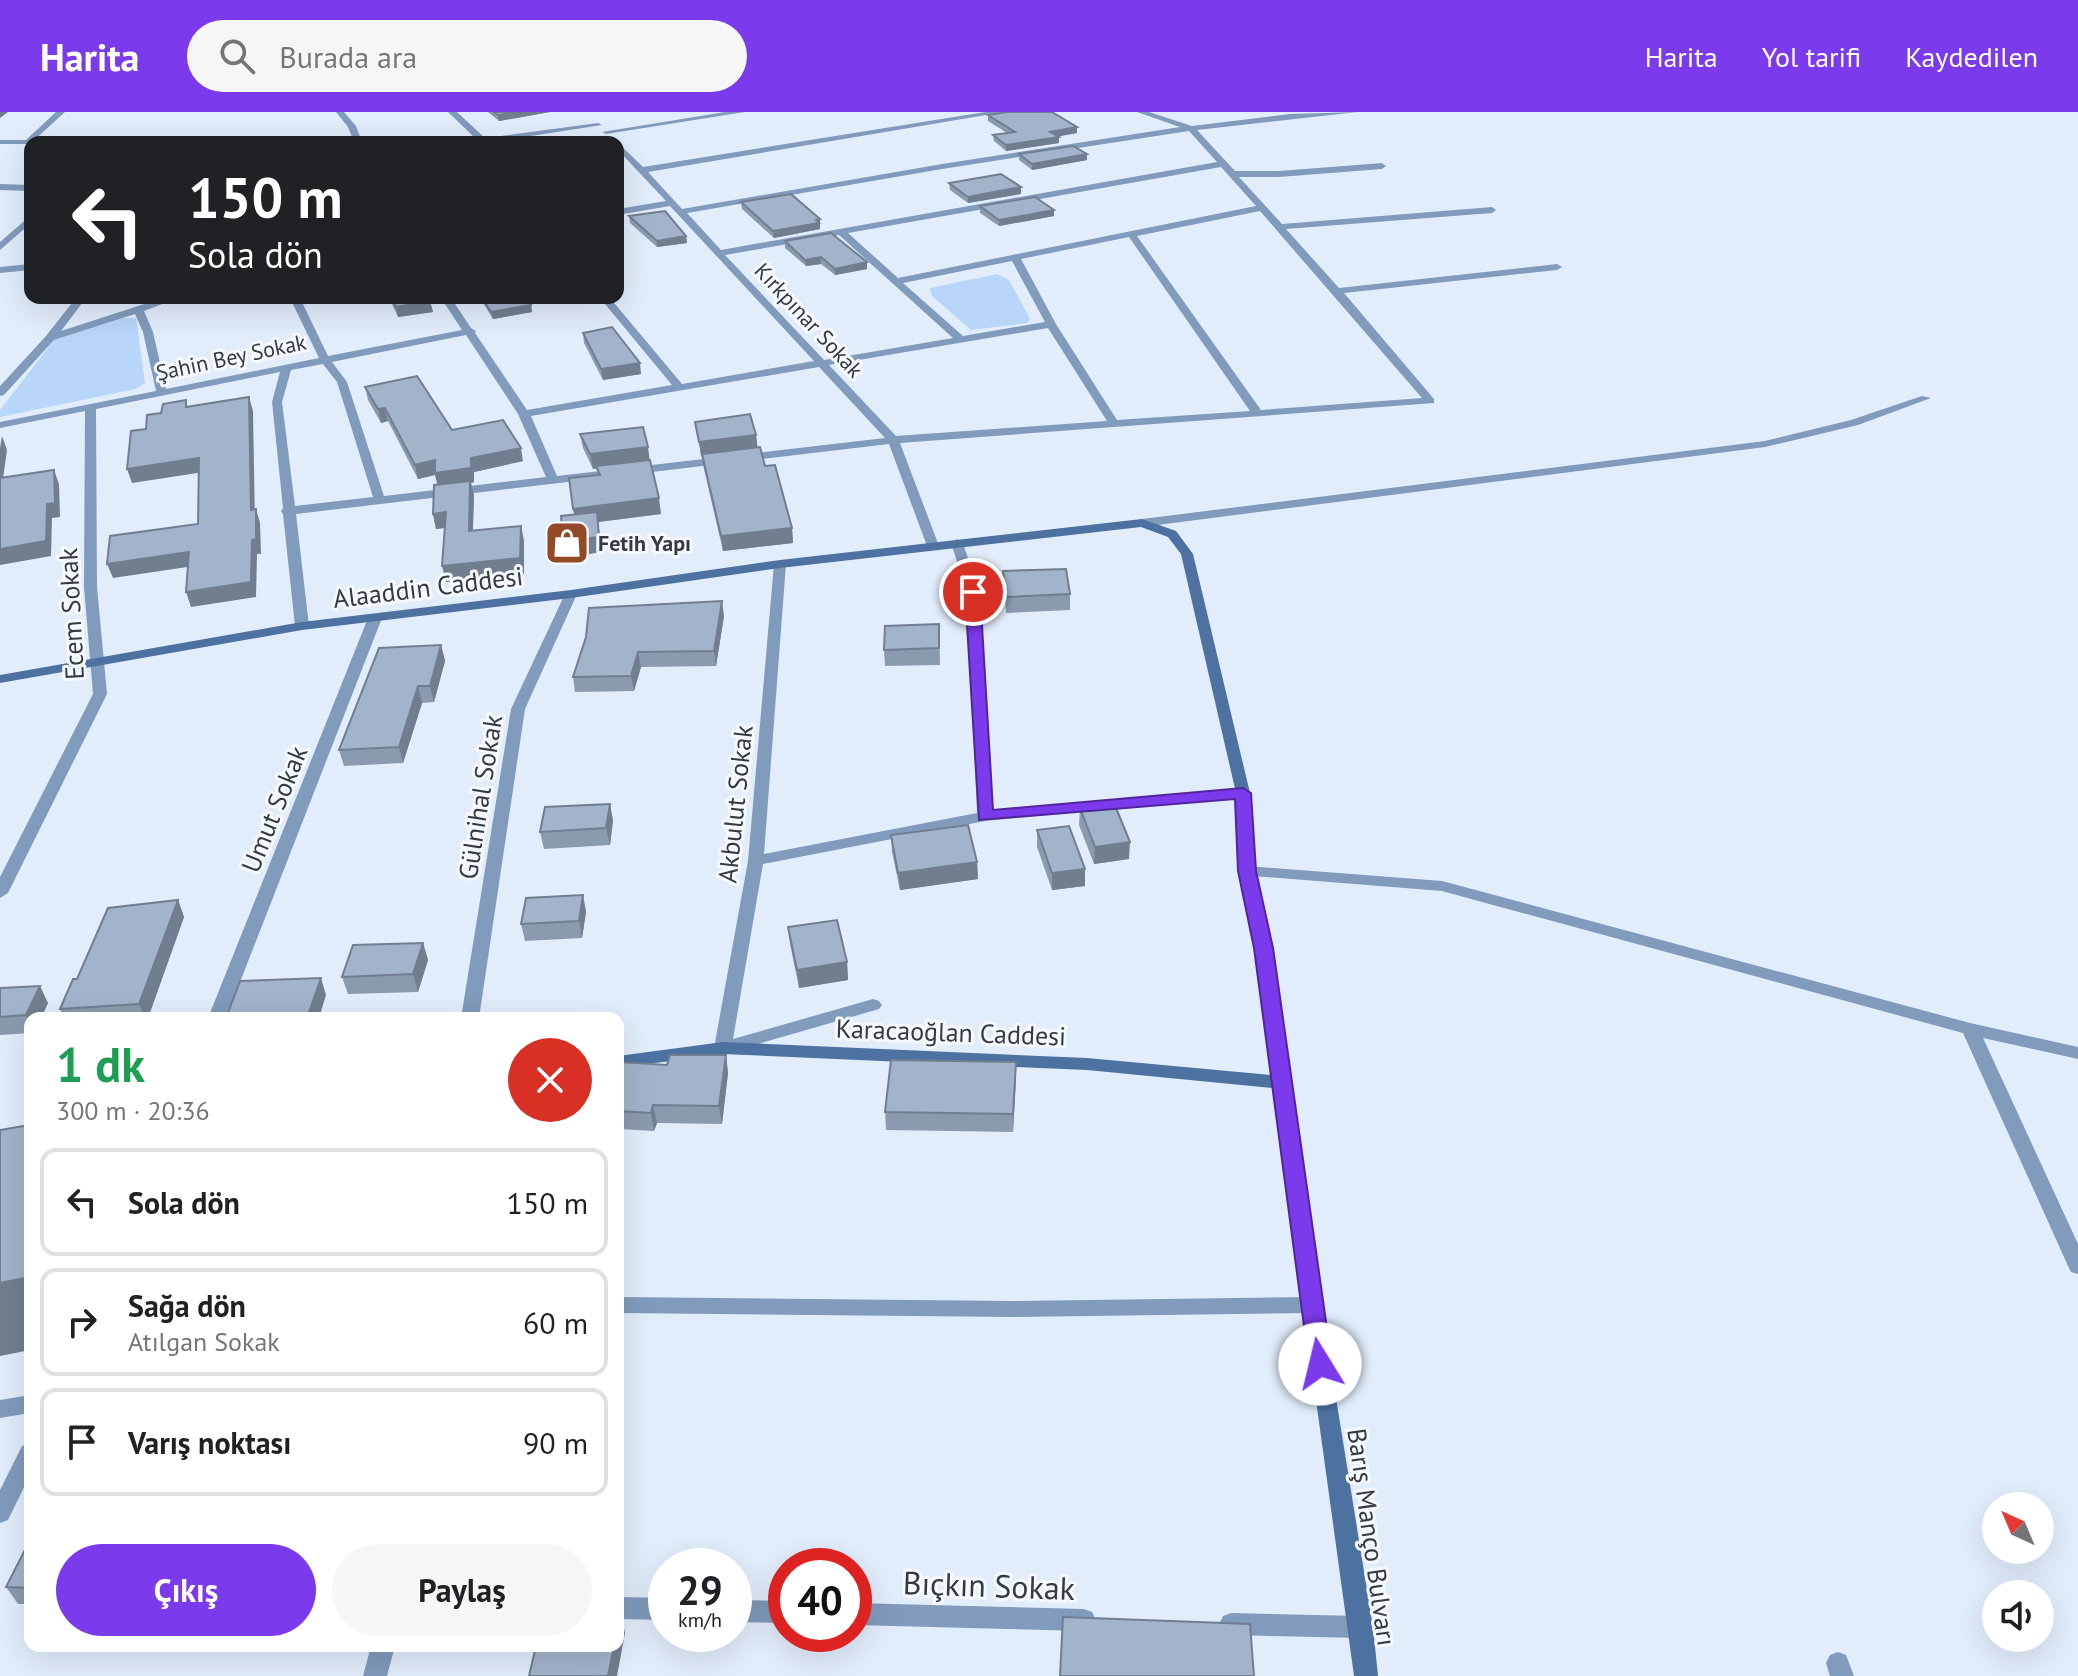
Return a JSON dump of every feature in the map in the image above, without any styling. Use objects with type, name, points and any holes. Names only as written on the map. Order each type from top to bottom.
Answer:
[{"type":"street","points":[[35,136],[61,112]]},
{"type":"street","points":[[340,112],[356,136]]},
{"type":"street","points":[[452,112],[474,136]]},
{"type":"street","points":[[606,132],[741,112]]},
{"type":"street","points":[[642,170],[1000,112]]},
{"type":"street","points":[[287,511],[893,440],[1430,401],[1337,291],[1191,128],[1141,112]]},
{"type":"street","points":[[624,212],[676,208],[1191,128],[1317,113],[1354,112]]},
{"type":"street","name":"Kırkpınar Sokak","points":[[509,136],[594,122],[610,136]]},
{"type":"street","points":[[0,142],[24,142]]},
{"type":"street","name":"Kırkpınar Sokak","points":[[624,156],[642,170],[893,440],[933,546]]},
{"type":"street","points":[[719,253],[1226,169],[1279,174],[1382,166]]},
{"type":"street","points":[[0,187],[24,188]]},
{"type":"street","points":[[897,281],[1261,208]]},
{"type":"street","points":[[1277,227],[1492,210]]},
{"type":"street","points":[[0,247],[24,225]]},
{"type":"street","points":[[840,231],[959,338]]},
{"type":"street","points":[[0,233],[14,234]]},
{"type":"street","points":[[1131,234],[1258,414]]},
{"type":"street","points":[[1015,257],[1051,324],[1114,424]]},
{"type":"street","points":[[1337,291],[1557,267]]},
{"type":"street","points":[[0,270],[24,268]]},
{"type":"street","points":[[0,393],[76,304]]},
{"type":"street","points":[[50,338],[156,304]]},
{"type":"street","points":[[298,304],[324,358],[342,382],[379,499]]},
{"type":"street","points":[[451,304],[524,414],[553,479]]},
{"type":"street","points":[[610,304],[679,387]]},
{"type":"street","points":[[139,310],[148,332],[161,391]]},
{"type":"street","points":[[524,414],[1051,324]]},
{"type":"street","name":"Şahin Bey Sokak","points":[[0,425],[471,331]]},
{"type":"street","points":[[287,367],[277,402],[302,626]]},
{"type":"street","points":[[1142,523],[1765,444],[1854,423],[1926,398]]},
{"type":"street","name":"Ecem Sokak","points":[[0,893],[100,694],[95,661],[89,480],[91,406]]},
{"type":"street","name":"Alaaddin Caddesi","points":[[0,679],[302,626],[571,594],[780,564],[1142,523]]},
{"type":"street","name":"Barış Manço Bulvarı","points":[[1142,523],[1172,534],[1187,554],[1243,793],[1247,871],[1263,948],[1311,1305],[1366,1676]]},
{"type":"street","points":[[957,543],[973,592],[985,816]]},
{"type":"street","name":"Akbulut Sokak","points":[[723,1048],[756,861],[780,564]]},
{"type":"street","name":"Gülnihal Sokak","points":[[471,1012],[518,709],[571,594]]},
{"type":"street","name":"Umut Sokak","points":[[219,1012],[375,618]]},
{"type":"street","points":[[756,861],[985,816],[1243,793]]},
{"type":"street","points":[[1247,871],[1442,886],[1970,1029],[2078,1053]]},
{"type":"street","points":[[723,1048],[873,1005]]},
{"type":"street","points":[[1970,1029],[2078,1266]]},
{"type":"street","name":"Karacaoğlan Caddesi","points":[[624,1061],[723,1048],[1087,1064],[1282,1082]]},
{"type":"street","points":[[624,1305],[1012,1309],[1311,1305]]},
{"type":"street","points":[[0,1409],[24,1405]]},
{"type":"street","points":[[0,1513],[24,1465]]},
{"type":"street","points":[[624,1608],[648,1609]]},
{"type":"street","name":"Bıçkın Sokak","points":[[872,1614],[1108,1620]]},
{"type":"street","points":[[1203,1623],[1361,1627]]},
{"type":"street","points":[[375,1676],[381,1652]]},
{"type":"shaded area","points":[[997,274],[1009,280],[1030,319],[1027,323],[971,330],[932,296],[930,288]]},
{"type":"shaded area","points":[[123,318],[136,318],[145,383],[135,389],[0,417],[0,410],[54,340]]},
{"type":"building","points":[[1052,112],[1077,127],[1050,132],[1059,137],[1006,145],[993,135],[1015,132],[988,115]]},
{"type":"building","points":[[1073,146],[1087,154],[1032,164],[1019,154]]},
{"type":"building","points":[[1001,174],[1021,187],[968,197],[949,183]]},
{"type":"building","points":[[791,194],[820,219],[816,220],[819,223],[773,231],[741,202]]},
{"type":"building","points":[[1035,197],[1054,210],[999,220],[980,206]]},
{"type":"building","points":[[665,211],[686,236],[657,241],[629,216]]},
{"type":"building","points":[[831,233],[867,262],[835,269],[821,257],[805,260],[785,241]]},
{"type":"building","points":[[486,304],[531,305],[491,312]]},
{"type":"building","points":[[612,327],[640,363],[601,369],[583,333]]},
{"type":"building","points":[[417,376],[452,430],[503,420],[521,448],[471,458],[471,468],[435,473],[435,460],[415,465],[385,408],[378,409],[365,387]]},
{"type":"building","points":[[249,397],[251,510],[256,509],[251,582],[186,592],[189,552],[107,564],[110,536],[198,524],[199,458],[127,469],[131,431],[146,429],[147,415],[161,413],[163,404],[186,400],[186,407]]},
{"type":"building","points":[[750,414],[756,435],[699,442],[695,422]]},
{"type":"building","points":[[643,427],[648,447],[590,454],[580,434]]},
{"type":"building","points":[[760,447],[765,466],[775,465],[792,528],[721,536],[702,454]]},
{"type":"building","points":[[650,460],[659,498],[573,509],[569,478],[600,475],[596,466]]},
{"type":"building","points":[[54,470],[55,503],[47,504],[46,541],[0,549],[0,478]]},
{"type":"building","points":[[470,481],[469,531],[521,526],[520,558],[442,566],[446,512],[433,514],[434,485]]},
{"type":"building","points":[[597,512],[599,537],[563,541],[561,516]]},
{"type":"building","points":[[1066,569],[1070,594],[1006,597],[1003,571]]},
{"type":"building","points":[[722,601],[714,651],[638,652],[631,676],[573,677],[586,637],[589,608]]},
{"type":"building","points":[[939,624],[939,648],[884,650],[885,626]]},
{"type":"building","points":[[441,645],[430,686],[418,686],[399,747],[339,750],[379,648]]},
{"type":"building","points":[[1114,803],[1130,842],[1095,847],[1080,808]]},
{"type":"building","points":[[610,804],[606,828],[540,832],[545,807]]},
{"type":"building","points":[[968,825],[977,862],[898,873],[891,835]]},
{"type":"building","points":[[1069,826],[1085,869],[1052,873],[1037,830]]},
{"type":"building","points":[[583,895],[579,921],[521,924],[526,898]]},
{"type":"building","points":[[178,900],[139,1004],[60,1009],[73,979],[77,979],[108,908]]},
{"type":"building","points":[[837,920],[847,962],[797,970],[788,927]]},
{"type":"building","points":[[423,943],[413,974],[342,977],[353,945]]},
{"type":"building","points":[[321,978],[309,1012],[228,1012],[240,981]]},
{"type":"building","points":[[40,986],[24,1015],[0,1017],[0,988]]},
{"type":"building","points":[[670,1055],[726,1055],[719,1106],[653,1105],[651,1113],[624,1111],[624,1062],[667,1065]]},
{"type":"building","points":[[891,1060],[1016,1062],[1013,1114],[885,1112]]},
{"type":"building","points":[[24,1126],[24,1278],[0,1283],[0,1130]]},
{"type":"building","points":[[24,1552],[24,1588],[6,1587]]},
{"type":"building","points":[[1063,1617],[1250,1624],[1254,1676],[1060,1676]]},
{"type":"building","points":[[535,1652],[613,1652],[608,1676],[529,1676]]},
{"type":"place","name":"Fetih Yapı","points":[[567,543]]},
{"type":"route","points":[[973,592],[985,816],[1243,793],[1247,871],[1263,948],[1320,1364]]}]
